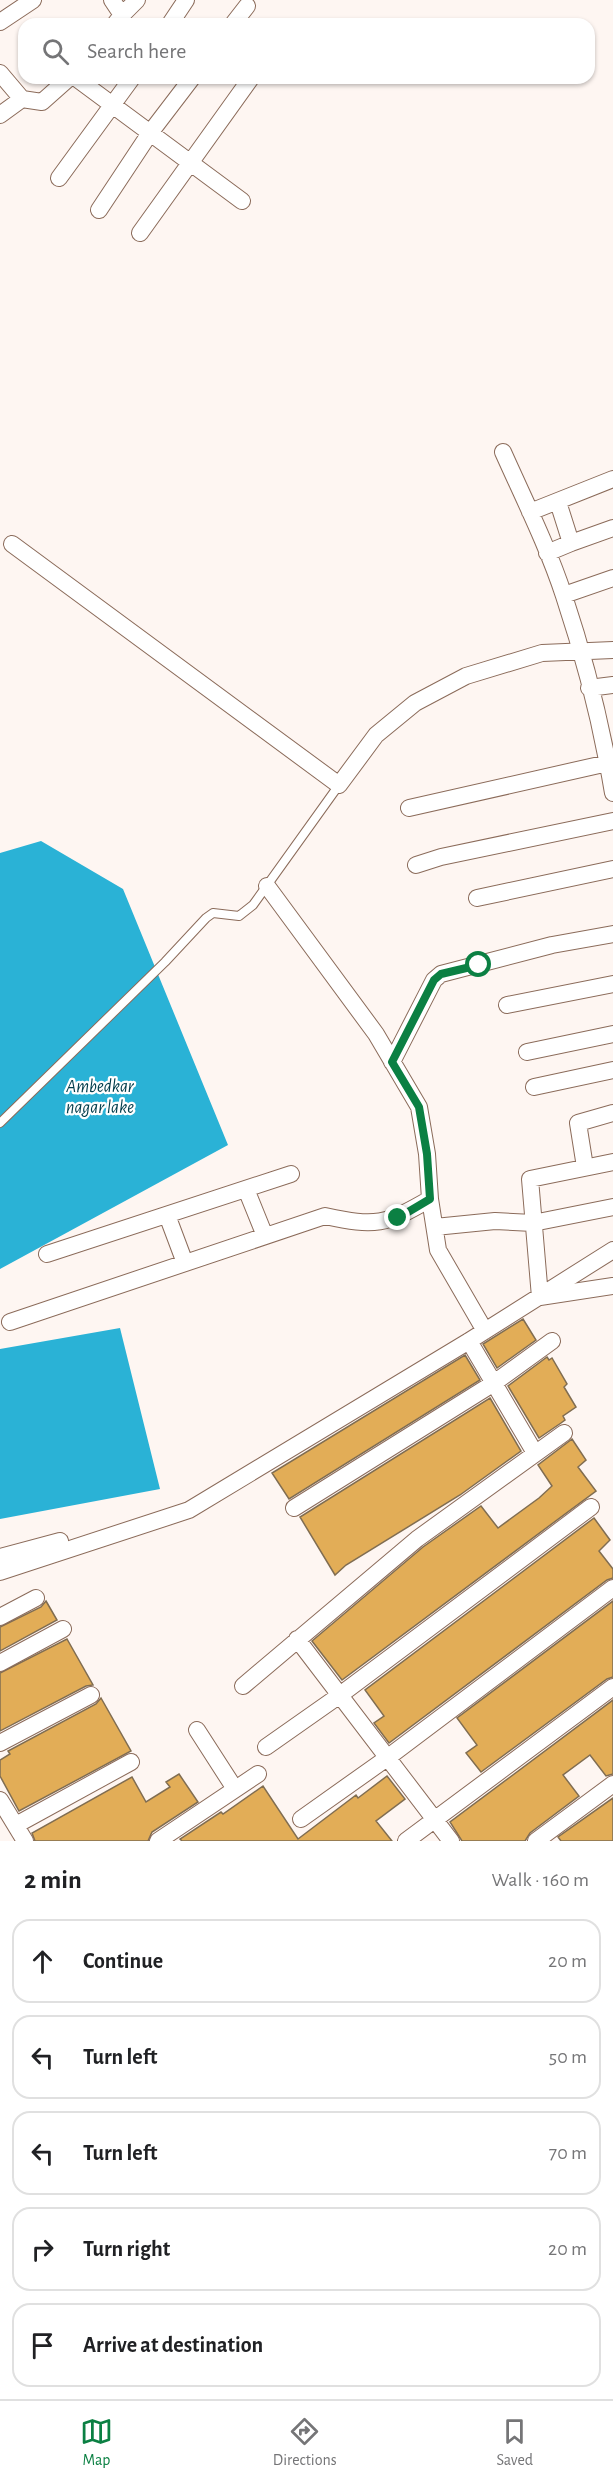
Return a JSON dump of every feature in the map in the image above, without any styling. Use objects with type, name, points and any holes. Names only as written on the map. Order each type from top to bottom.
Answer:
[{"type":"street","points":[[0,22],[33,0]]},
{"type":"street","points":[[112,0],[118,18]]},
{"type":"street","points":[[119,18],[137,0]]},
{"type":"street","points":[[174,18],[186,0]]},
{"type":"street","points":[[238,18],[247,6]]},
{"type":"street","points":[[0,73],[22,99],[42,102],[62,84]]},
{"type":"street","points":[[84,84],[242,201]]},
{"type":"street","points":[[59,178],[128,84]]},
{"type":"street","points":[[99,210],[150,133],[187,84]]},
{"type":"street","points":[[140,233],[247,84]]},
{"type":"street","points":[[0,115],[22,99]]},
{"type":"street","points":[[409,808],[611,777],[606,731],[589,688],[564,595],[503,452]]},
{"type":"street","points":[[530,512],[613,479]]},
{"type":"street","points":[[558,502],[571,543]]},
{"type":"street","points":[[547,553],[613,528]]},
{"type":"street","points":[[12,544],[339,785],[376,735],[415,703],[466,676],[543,653],[613,650]]},
{"type":"street","points":[[564,595],[613,578]]},
{"type":"street","points":[[589,688],[613,685]]},
{"type":"street","points":[[416,865],[441,857],[613,821]]},
{"type":"street","points":[[477,898],[613,869]]},
{"type":"street","points":[[267,886],[376,1034],[419,1107],[438,1250],[485,1331]]},
{"type":"street","points":[[392,1062],[434,980],[441,974],[552,945],[613,934]]},
{"type":"street","points":[[507,1005],[613,984]]},
{"type":"street","points":[[527,1052],[613,1034]]},
{"type":"street","points":[[534,1087],[613,1070]]},
{"type":"street","points":[[585,1167],[578,1122],[613,1113]]},
{"type":"street","points":[[540,1297],[530,1179],[613,1162]]},
{"type":"street","points":[[47,1254],[291,1174]]},
{"type":"street","points":[[246,1189],[265,1236]]},
{"type":"street","points":[[10,1322],[325,1216],[357,1223],[380,1224],[398,1218],[430,1199]]},
{"type":"street","points":[[435,1227],[495,1221],[533,1222],[613,1207]]},
{"type":"street","points":[[167,1215],[184,1263]]},
{"type":"street","points":[[0,1572],[189,1510],[469,1341],[613,1250]]},
{"type":"street","points":[[540,1297],[613,1286]]},
{"type":"street","points":[[469,1341],[535,1453]]},
{"type":"street","points":[[294,1508],[494,1383],[552,1341]]},
{"type":"street","points":[[243,1686],[417,1539],[564,1433]]},
{"type":"street","points":[[0,1557],[176,1506],[237,1481]]},
{"type":"street","points":[[266,1747],[340,1695],[591,1507]]},
{"type":"street","points":[[301,1820],[613,1588]]},
{"type":"street","points":[[0,1617],[36,1598]]},
{"type":"street","points":[[0,1663],[63,1629]]},
{"type":"street","points":[[297,1639],[451,1841]]},
{"type":"street","points":[[406,1841],[613,1687]]},
{"type":"street","points":[[0,1743],[91,1695]]},
{"type":"street","points":[[197,1730],[234,1789]]},
{"type":"street","points":[[16,1825],[130,1762]]},
{"type":"street","points":[[158,1841],[258,1774]]},
{"type":"street","points":[[536,1841],[613,1784]]},
{"type":"street","points":[[0,1800],[25,1841]]},
{"type":"lane","points":[[0,1123],[165,962],[206,918],[213,913],[239,916],[253,905],[339,785]]},
{"type":"water","name":"Ambedkar nagar lake","points":[[41,841],[123,889],[228,1145],[0,1269],[0,853]]},
{"type":"water","points":[[120,1328],[160,1489],[0,1519],[0,1349]]},
{"type":"building","points":[[523,1319],[536,1340],[497,1368],[483,1344]]},
{"type":"building","points":[[465,1355],[480,1380],[289,1499],[272,1473]]},
{"type":"building","points":[[547,1357],[549,1360],[552,1358],[567,1384],[564,1387],[576,1407],[563,1416],[565,1420],[539,1438],[508,1386]]},
{"type":"building","points":[[490,1398],[521,1451],[460,1495],[346,1565],[335,1575],[300,1517]]},
{"type":"building","points":[[572,1439],[586,1460],[578,1467],[596,1491],[342,1680],[312,1641],[423,1547],[481,1506],[498,1528],[539,1498],[552,1486],[538,1465]]},
{"type":"building","points":[[594,1518],[610,1540],[599,1551],[613,1569],[613,1578],[607,1580],[389,1743],[374,1723],[384,1716],[365,1690]]},
{"type":"building","points":[[46,1601],[57,1620],[0,1651],[0,1627],[41,1607]]},
{"type":"building","points":[[613,1601],[613,1677],[607,1679],[481,1772],[466,1753],[477,1745],[457,1718]]},
{"type":"building","points":[[67,1639],[93,1685],[86,1686],[0,1731],[0,1673]]},
{"type":"building","points":[[101,1698],[131,1751],[19,1811],[0,1776],[0,1760],[10,1754],[8,1751],[96,1704]]},
{"type":"building","points":[[613,1700],[613,1774],[606,1776],[590,1755],[563,1775],[579,1796],[530,1833],[525,1841],[462,1841],[450,1822]]},
{"type":"building","points":[[179,1774],[198,1802],[152,1832],[148,1841],[35,1841],[32,1833],[132,1777],[146,1802],[170,1787],[166,1782]]},
{"type":"building","points":[[387,1776],[405,1799],[376,1821],[392,1841],[182,1841],[180,1839],[221,1812],[223,1814],[263,1786],[298,1839],[356,1795],[358,1798]]},
{"type":"building","points":[[613,1798],[613,1841],[561,1841],[558,1837]]},
{"type":"route","points":[[398,1218],[430,1199],[427,1154],[419,1107],[392,1062],[434,980],[441,974],[479,965]]}]
